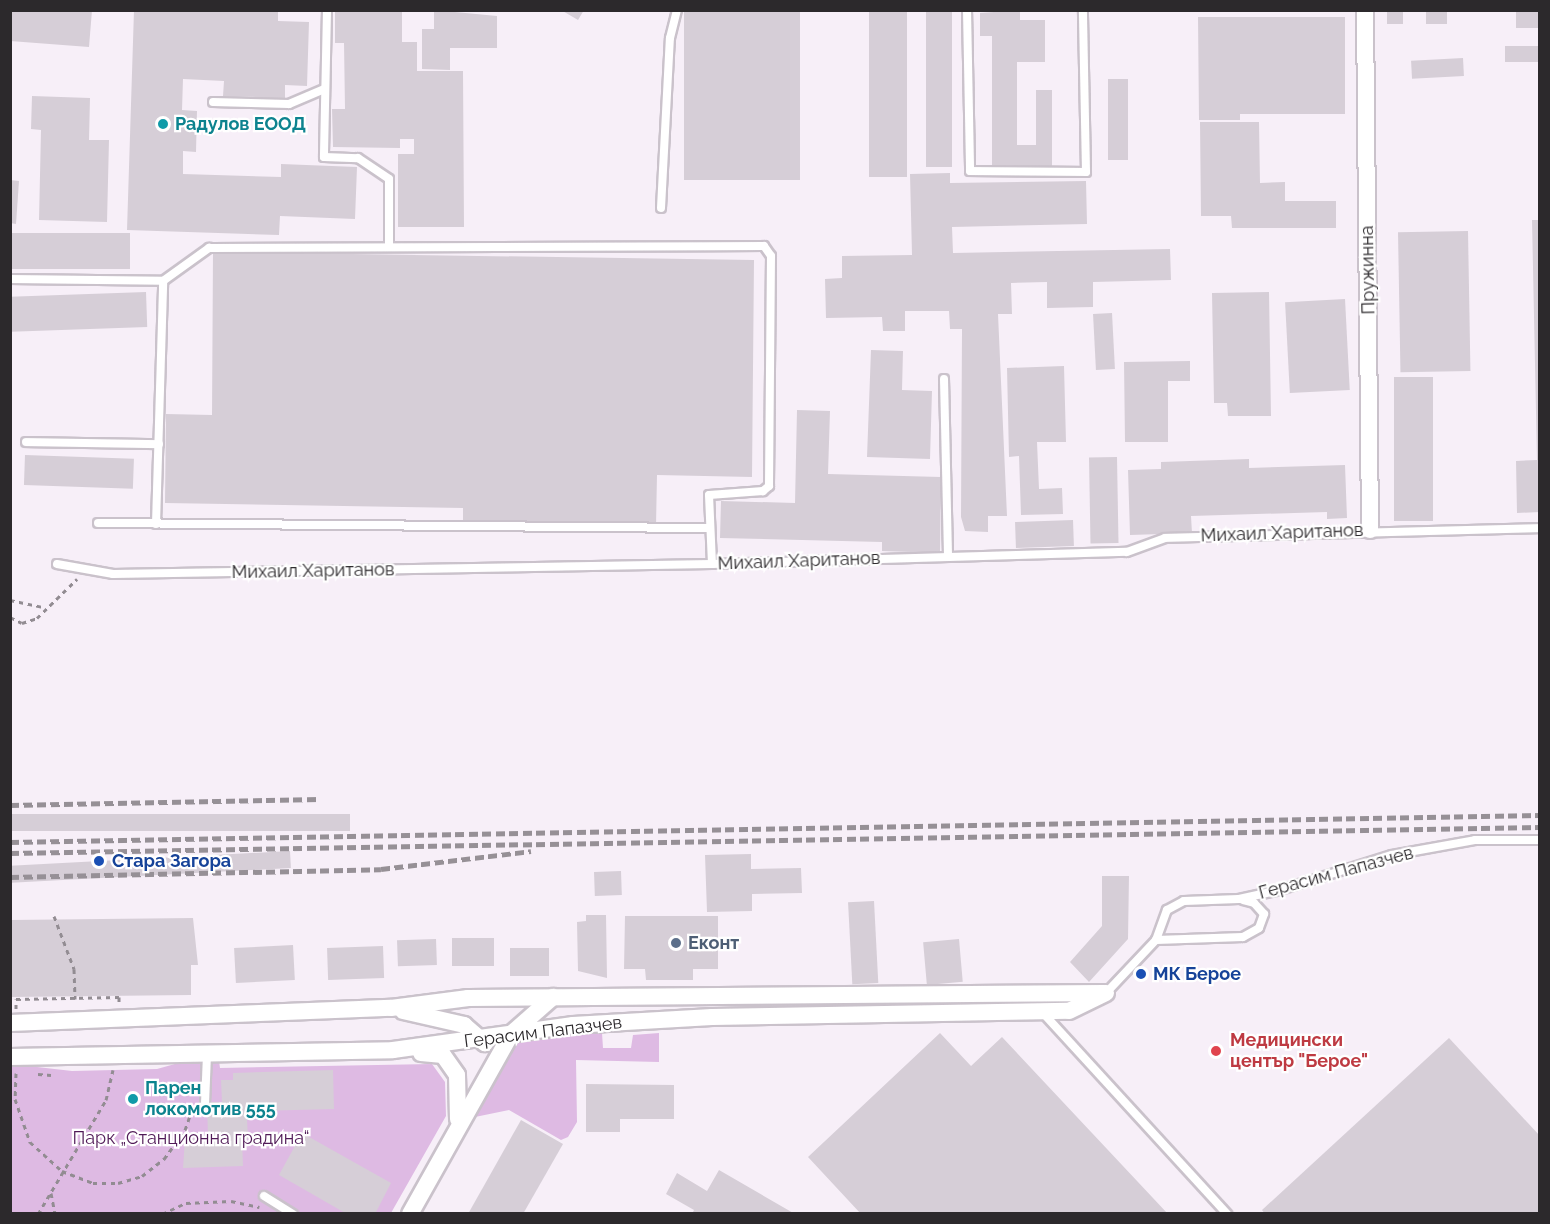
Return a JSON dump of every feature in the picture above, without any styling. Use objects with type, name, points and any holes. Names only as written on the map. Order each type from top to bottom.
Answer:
[{"type":"street","name":"Пружинна","points":[[1365,10],[1370,530]]},
{"type":"street","name":"Герасим Папазчев","points":[[10,1023],[391,1008],[468,998],[1106,993]]},
{"type":"street","name":"Герасим Папазчев","points":[[13,1065],[117,1055],[393,1050],[573,1025],[712,1017],[1069,1011],[1106,993]]},
{"type":"street","points":[[708,995],[712,1017]]},
{"type":"street","points":[[410,1214],[511,1034],[553,997]]},
{"type":"street","points":[[391,1008],[464,1025],[483,1039],[491,1067]]},
{"type":"street","points":[[393,1050],[443,1055],[457,1075],[458,1126]]},
{"type":"lane","points":[[327,10],[324,157],[358,158],[389,179],[389,245]]},
{"type":"lane","points":[[661,208],[670,38],[677,10]]},
{"type":"lane","points":[[967,10],[970,171],[1086,172],[1083,10]]},
{"type":"lane","points":[[213,102],[289,104],[325,89]]},
{"type":"lane","points":[[10,279],[163,281],[209,248],[389,245],[764,246],[770,250],[769,486],[763,490],[709,495],[712,564]]},
{"type":"lane","points":[[156,524],[163,281]]},
{"type":"lane","points":[[944,379],[948,557]]},
{"type":"lane","points":[[26,442],[159,444]]},
{"type":"lane","points":[[98,523],[710,528]]},
{"type":"lane","name":"Михаил Хаританов","points":[[57,564],[85,572],[712,564],[1126,552],[1165,538],[1370,530],[1539,528]]},
{"type":"lane","name":"Герасим Папазчев","points":[[1106,993],[1156,940],[1167,910],[1184,902],[1239,899],[1392,855],[1475,840],[1539,840]]},
{"type":"lane","name":"Герасим Папазчев","points":[[1156,940],[1243,937],[1259,928],[1264,914],[1254,903],[1239,899]]},
{"type":"lane","points":[[1028,995],[1040,1011],[1227,1214]]},
{"type":"lane","points":[[204,1104],[207,1054]]},
{"type":"lane","points":[[264,1196],[293,1214]]},
{"type":"path","points":[[10,617],[22,622],[37,618],[85,572]]},
{"type":"path","points":[[10,600],[42,607]]},
{"type":"path","points":[[54,916],[74,969],[75,999]]},
{"type":"path","points":[[16,999],[119,998],[118,1018]]},
{"type":"path","points":[[38,1214],[106,1100],[117,1055]]},
{"type":"path","points":[[13,1065],[15,1099],[30,1142],[62,1171],[93,1183],[118,1183],[142,1176],[164,1159],[186,1130],[196,1095]]},
{"type":"path","points":[[51,1191],[55,1214]]},
{"type":"path","points":[[162,1214],[186,1203],[231,1201],[256,1208],[264,1196]]},
{"type":"green space","points":[[602,1033],[603,1048],[631,1048],[633,1035],[659,1033],[659,1062],[576,1060],[577,1122],[568,1137],[561,1140],[509,1110],[475,1117],[503,1069],[502,1054],[513,1042],[530,1034]]},
{"type":"green space","name":"Парк „Станционна градина“","points":[[219,1061],[220,1068],[432,1064],[445,1082],[446,1116],[391,1213],[11,1214],[11,1064],[72,1071],[157,1069],[182,1062]]},
{"type":"building","points":[[10,10],[92,10],[89,47],[10,41]]},
{"type":"building","name":"Радулов ЕООД","points":[[134,10],[278,10],[278,21],[309,22],[307,86],[285,85],[285,98],[223,96],[224,81],[183,79],[182,110],[197,111],[196,152],[183,151],[183,174],[281,177],[281,164],[357,167],[355,219],[280,216],[279,235],[127,230]]},
{"type":"building","points":[[335,10],[402,10],[402,42],[417,42],[417,71],[463,71],[464,227],[398,227],[398,154],[414,154],[414,139],[400,139],[400,148],[333,147],[332,109],[345,109],[344,43],[335,43]]},
{"type":"building","points":[[434,10],[497,16],[497,48],[450,48],[450,70],[422,69],[422,29],[434,29]]},
{"type":"building","points":[[561,10],[584,10],[578,20]]},
{"type":"building","points":[[684,10],[800,10],[800,180],[684,180]]},
{"type":"building","points":[[869,10],[907,10],[907,177],[869,177]]},
{"type":"building","points":[[926,10],[952,10],[952,167],[926,167]]},
{"type":"building","points":[[1020,10],[1020,20],[1045,20],[1045,62],[1017,62],[1017,145],[1036,145],[1036,90],[1052,90],[1052,166],[992,166],[992,36],[980,36],[980,13]]},
{"type":"building","points":[[1387,10],[1403,10],[1403,24],[1387,24]]},
{"type":"building","points":[[1426,10],[1447,10],[1447,24],[1426,24]]},
{"type":"building","points":[[1516,10],[1538,10],[1538,28],[1516,28]]},
{"type":"building","points":[[1198,17],[1345,17],[1345,114],[1240,114],[1240,120],[1199,120]]},
{"type":"building","points":[[1505,46],[1540,46],[1540,62],[1505,62]]},
{"type":"building","points":[[1463,58],[1464,76],[1412,79],[1411,61]]},
{"type":"building","points":[[1108,79],[1128,79],[1128,160],[1108,160]]},
{"type":"building","points":[[32,96],[90,98],[89,140],[109,140],[107,222],[39,220],[41,130],[31,129]]},
{"type":"building","points":[[1200,122],[1259,122],[1260,183],[1285,182],[1285,201],[1336,201],[1336,228],[1232,228],[1231,216],[1201,216]]},
{"type":"building","points":[[950,173],[950,183],[1086,181],[1087,224],[952,227],[953,253],[1170,249],[1171,280],[1093,282],[1093,307],[1047,308],[1047,282],[1011,283],[1012,314],[998,314],[1007,516],[988,516],[988,532],[965,531],[961,517],[962,329],[950,329],[949,311],[905,311],[905,331],[883,331],[882,317],[826,318],[825,279],[842,278],[842,256],[912,255],[910,174]]},
{"type":"building","points":[[10,180],[19,181],[16,224],[10,223]]},
{"type":"building","points":[[1532,220],[1540,220],[1540,512],[1517,513],[1516,461],[1537,460]]},
{"type":"building","points":[[1468,231],[1470,371],[1400,372],[1398,232]]},
{"type":"building","points":[[10,233],[130,233],[130,269],[10,269]]},
{"type":"building","points":[[213,252],[754,260],[752,477],[657,475],[656,526],[463,523],[463,508],[165,503],[166,414],[212,415]]},
{"type":"building","points":[[146,292],[147,327],[11,332],[10,297]]},
{"type":"building","points":[[1269,292],[1271,416],[1228,416],[1227,403],[1214,403],[1212,293]]},
{"type":"building","points":[[1345,299],[1350,390],[1290,393],[1285,302]]},
{"type":"building","points":[[1112,313],[1115,369],[1096,370],[1093,314]]},
{"type":"building","points":[[871,350],[903,351],[902,390],[932,391],[930,459],[867,457]]},
{"type":"building","points":[[1190,361],[1190,381],[1168,381],[1168,442],[1125,442],[1124,362]]},
{"type":"building","points":[[1064,366],[1066,442],[1037,442],[1039,489],[1062,488],[1063,514],[1021,515],[1019,456],[1009,457],[1007,368]]},
{"type":"building","points":[[1394,377],[1433,377],[1433,521],[1394,521]]},
{"type":"building","points":[[797,410],[830,411],[828,474],[941,477],[940,553],[882,551],[882,542],[720,538],[721,501],[795,503]]},
{"type":"building","points":[[25,455],[134,459],[133,489],[24,485]]},
{"type":"building","points":[[1089,457],[1117,457],[1119,543],[1091,543]]},
{"type":"building","points":[[1249,459],[1249,468],[1345,465],[1347,518],[1327,519],[1327,512],[1191,516],[1192,533],[1130,535],[1128,470],[1161,469],[1161,462]]},
{"type":"building","points":[[1073,520],[1074,546],[1016,548],[1015,522]]},
{"type":"building","points":[[10,814],[350,814],[350,831],[10,831]]},
{"type":"building","points":[[290,851],[291,868],[11,883],[10,866]]},
{"type":"building","points":[[751,854],[751,869],[801,868],[802,893],[752,894],[752,911],[707,912],[705,855]]},
{"type":"building","points":[[621,871],[622,895],[595,896],[594,872]]},
{"type":"building","points":[[1102,876],[1129,876],[1128,939],[1089,982],[1070,962],[1102,926]]},
{"type":"building","points":[[874,901],[878,983],[852,984],[848,902]]},
{"type":"building","points":[[586,915],[606,915],[607,978],[578,971],[577,922],[586,921]]},
{"type":"building","points":[[625,916],[718,916],[718,969],[693,969],[693,980],[646,980],[645,969],[624,969]]},
{"type":"building","points":[[193,918],[198,965],[191,965],[191,995],[10,997],[10,920]]},
{"type":"building","points":[[452,938],[494,938],[494,966],[452,966]]},
{"type":"building","points":[[436,939],[437,965],[398,966],[397,940]]},
{"type":"building","points":[[959,939],[963,982],[927,985],[923,942]]},
{"type":"building","points":[[293,945],[295,980],[236,983],[234,948]]},
{"type":"building","points":[[383,946],[384,978],[328,980],[327,948]]},
{"type":"building","points":[[510,948],[549,948],[549,976],[510,976]]},
{"type":"building","points":[[940,1033],[971,1066],[1002,1037],[1168,1214],[861,1214],[808,1157]]},
{"type":"building","points":[[1449,1038],[1540,1136],[1540,1214],[1265,1214],[1262,1210]]},
{"type":"building","points":[[333,1070],[334,1109],[256,1111],[256,1119],[247,1119],[248,1139],[242,1139],[243,1166],[183,1168],[185,1139],[208,1138],[207,1102],[222,1102],[221,1080],[233,1080],[233,1073]]},
{"type":"building","points":[[586,1084],[674,1085],[674,1119],[620,1119],[620,1132],[586,1132]]},
{"type":"building","points":[[521,1120],[563,1144],[523,1214],[468,1214]]},
{"type":"building","points":[[302,1133],[391,1183],[375,1214],[347,1214],[279,1175]]},
{"type":"building","points":[[719,1170],[795,1214],[692,1214],[694,1210],[666,1194],[677,1173],[707,1191]]},
{"type":"railway","points":[[10,805],[320,799]]},
{"type":"railway","points":[[10,842],[1540,815]]},
{"type":"railway","points":[[10,853],[1540,827]]},
{"type":"railway","points":[[10,877],[381,869],[531,851]]},
{"type":"place","name":"Радулов ЕООД","points":[[163,124]]},
{"type":"place","name":"Стара Загора","points":[[99,861]]},
{"type":"place","name":"Еконт","points":[[676,943]]},
{"type":"place","name":"МК Берое","points":[[1141,974]]},
{"type":"place","name":"Медицински център \"Берое\"","points":[[1216,1051]]},
{"type":"place","name":"Парен локомотив 555","points":[[133,1099]]}]
